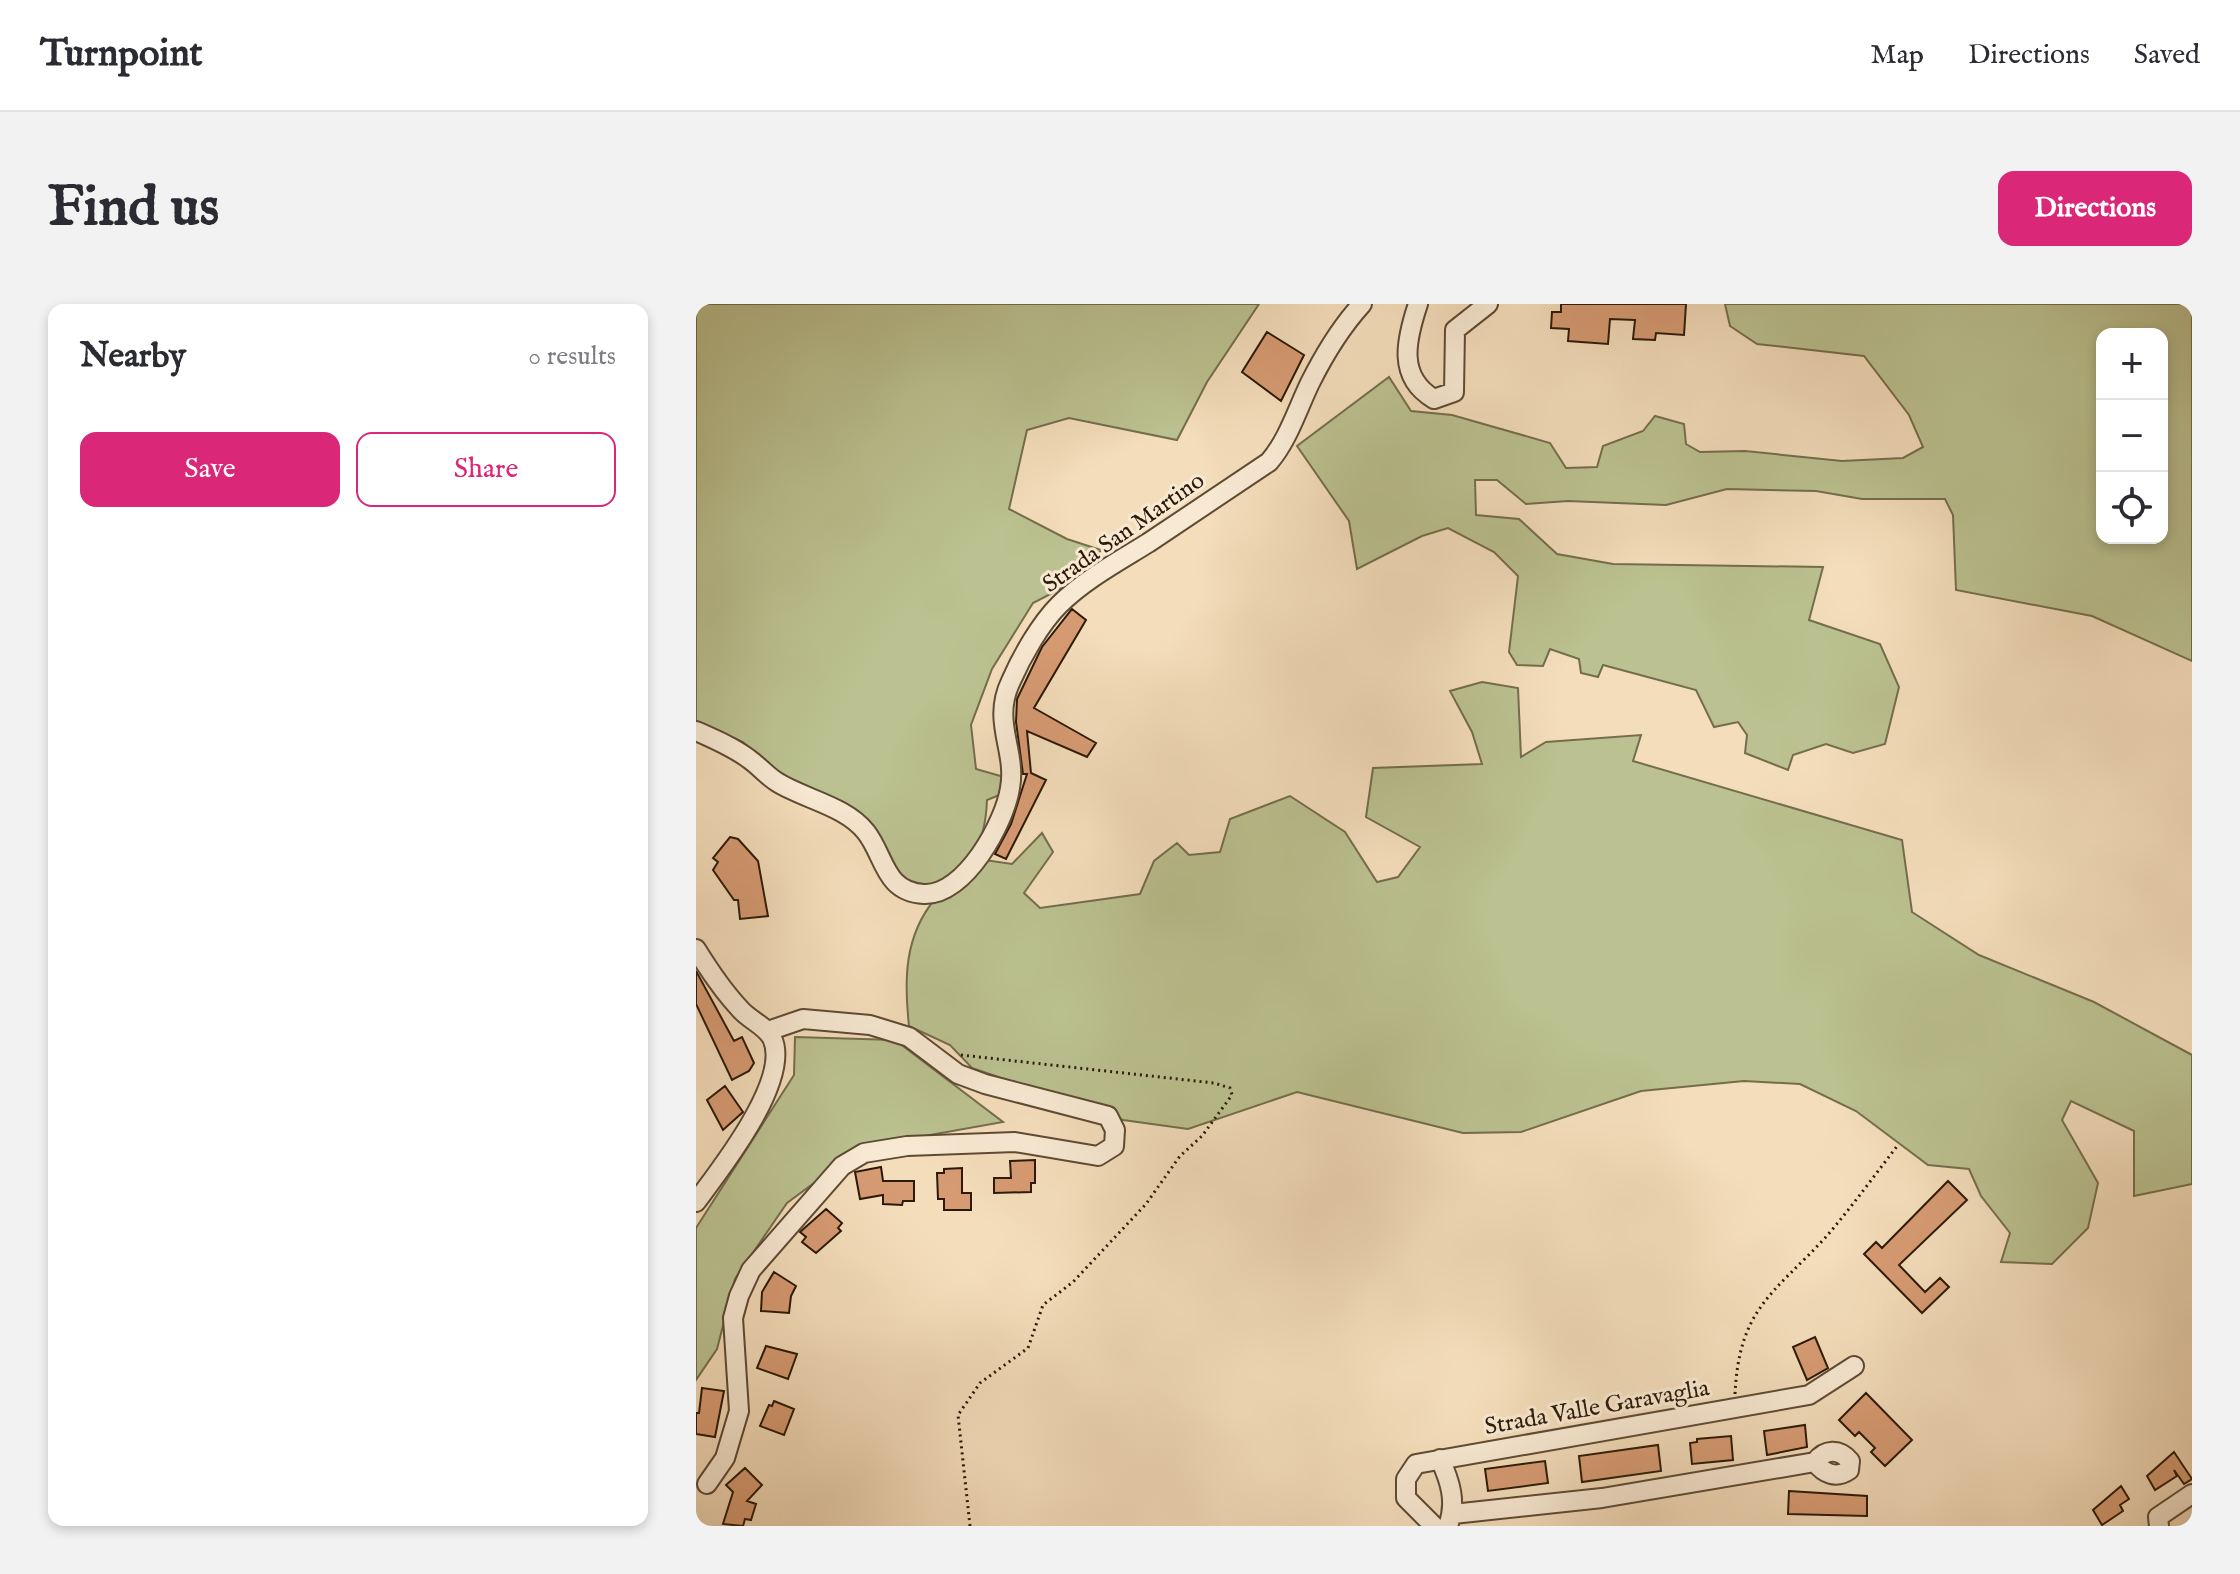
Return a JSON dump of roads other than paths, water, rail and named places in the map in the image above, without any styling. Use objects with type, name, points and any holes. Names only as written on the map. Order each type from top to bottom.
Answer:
[{"type":"street","name":"Strada San Martino","points":[[696,731],[734,749],[792,790],[855,821],[868,833],[887,875],[897,885],[925,894],[953,884],[973,866],[1003,812],[1011,786],[1001,725],[1003,706],[1010,682],[1049,615],[1061,602],[1118,562],[1269,462],[1279,450],[1319,368],[1347,320],[1362,304]]},
{"type":"street","points":[[1418,304],[1410,328],[1407,360],[1417,389],[1434,399],[1454,392],[1455,330],[1488,304]]},
{"type":"street","points":[[696,949],[742,1012],[768,1031],[775,1052],[765,1093],[730,1155],[696,1202]]},
{"type":"street","points":[[707,1484],[725,1458],[739,1411],[733,1318],[739,1296],[751,1270],[842,1166],[864,1153],[907,1146],[1015,1142],[1098,1156],[1114,1146],[1115,1130],[1108,1116],[958,1074],[909,1037],[870,1025],[833,1019],[803,1019],[768,1031]]},
{"type":"street","name":"Strada Valle Garavaglia","points":[[1434,1526],[1406,1498],[1406,1479],[1416,1464],[1809,1395],[1854,1366]]},
{"type":"street","points":[[1440,1459],[1452,1485],[1450,1520],[1815,1462]]},
{"type":"street","points":[[2159,1526],[2158,1517],[2192,1494]]}]
